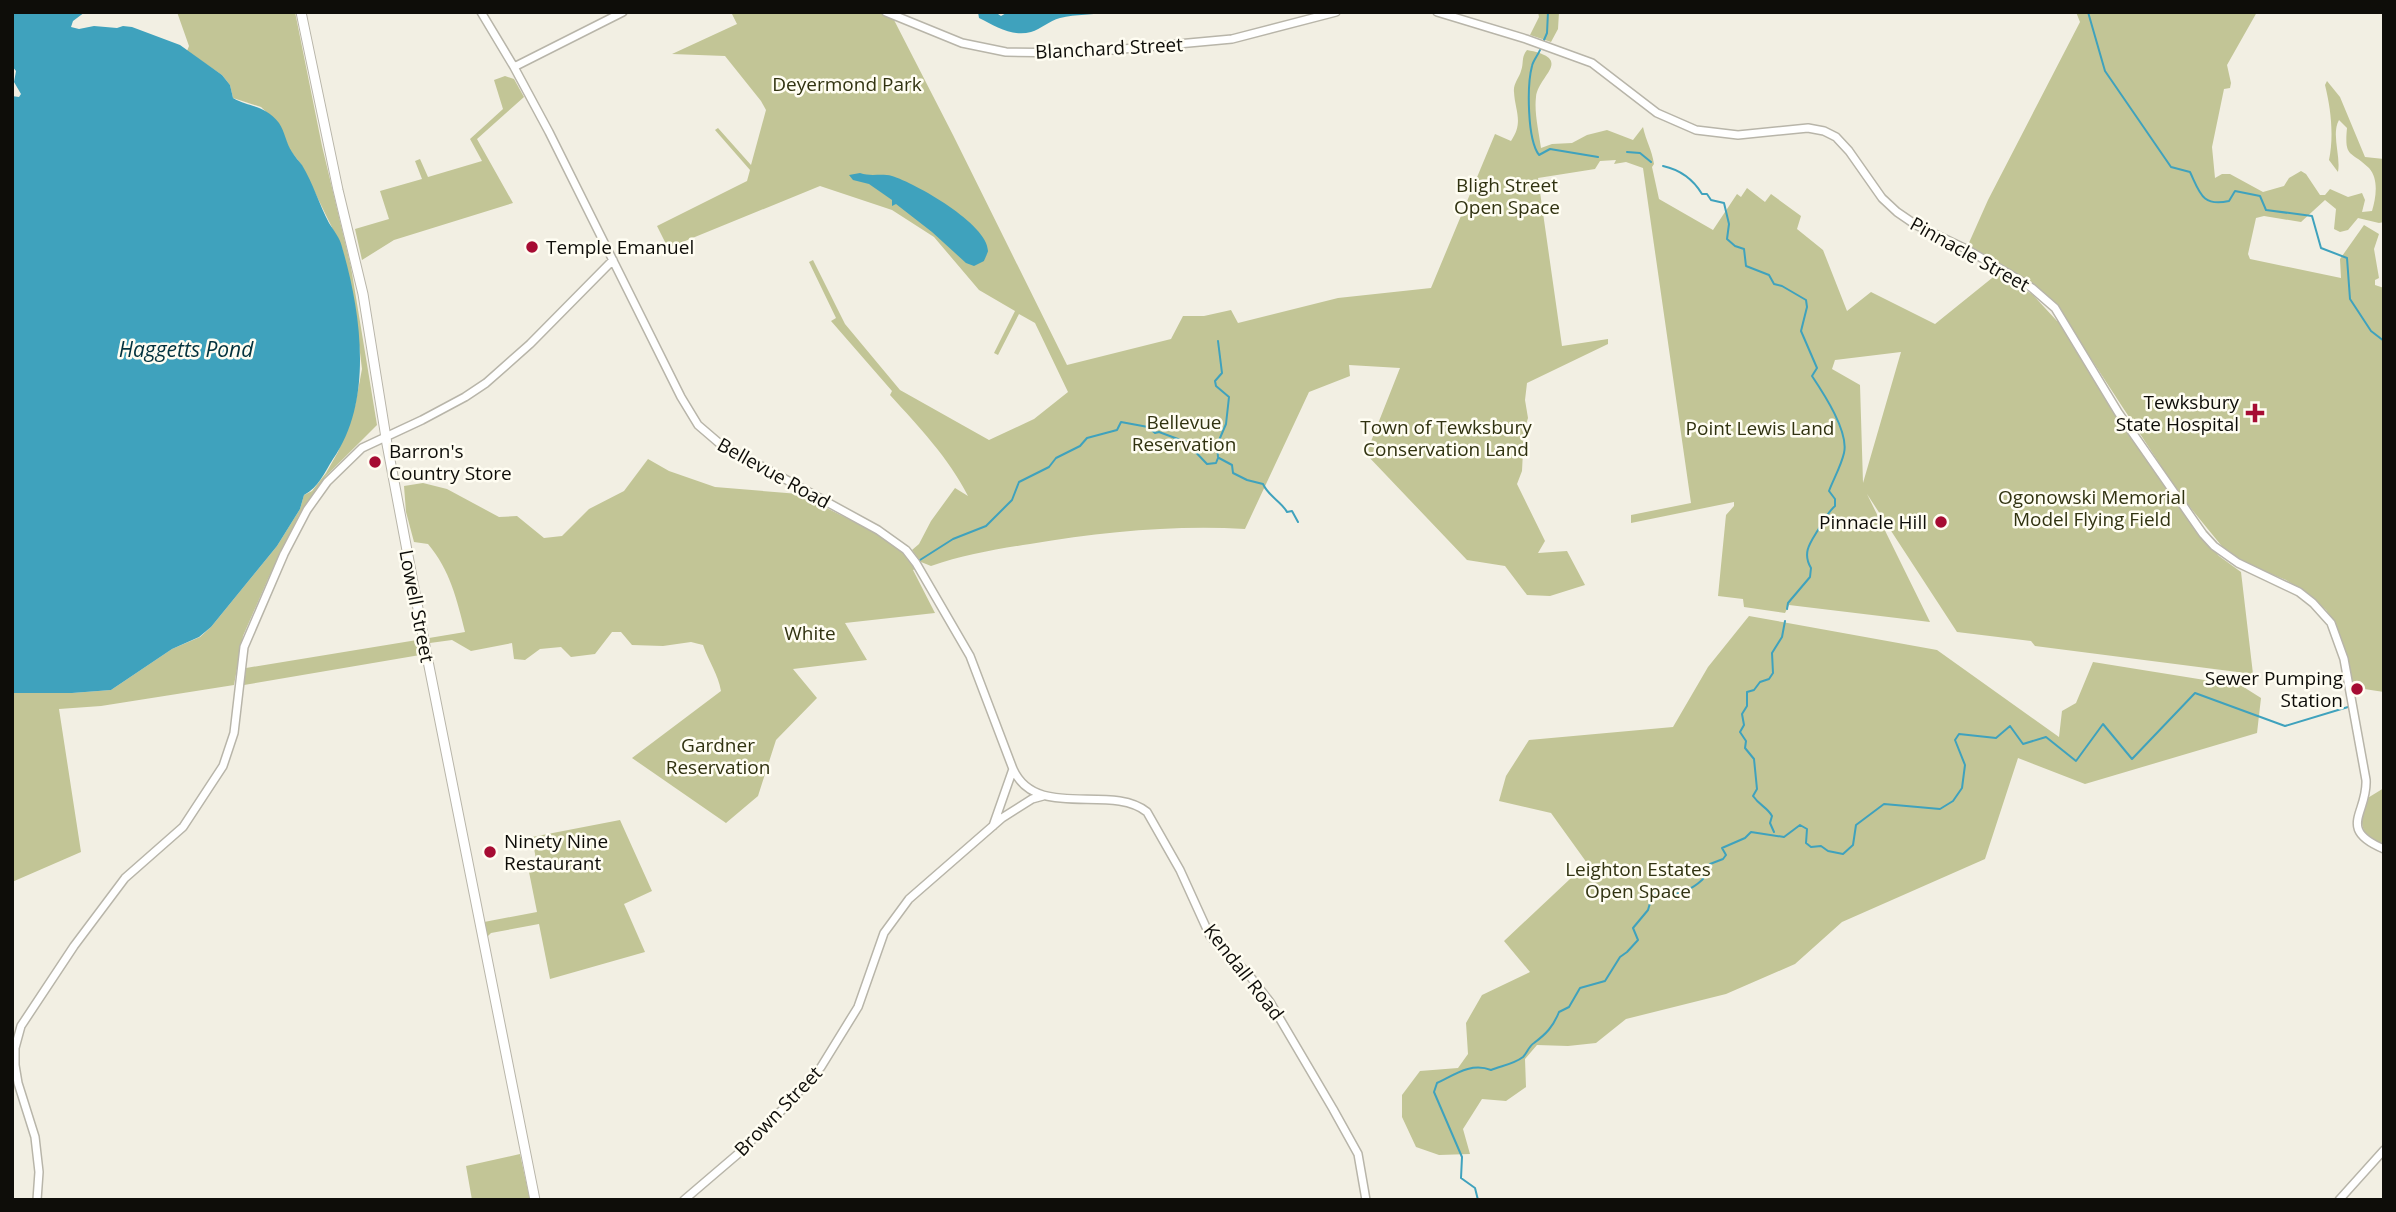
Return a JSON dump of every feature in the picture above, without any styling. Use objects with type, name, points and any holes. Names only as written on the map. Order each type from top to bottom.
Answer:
[{"type":"main road","name":"Lowell Street","points":[[301,12],[332,167],[361,284],[385,437],[536,1200]]},
{"type":"street","name":"Bellevue Road","points":[[481,12],[514,67],[681,397],[698,425],[707,435],[878,530],[906,550],[970,656],[1013,769],[1022,783],[1043,796]]},
{"type":"street","points":[[514,67],[623,12]]},
{"type":"street","name":"Blanchard Street","points":[[886,12],[962,43],[1006,52],[1080,53],[1232,39],[1336,12]]},
{"type":"street","name":"Pinnacle Street","points":[[1437,12],[1592,63],[1657,113],[1696,130],[1738,135],[1798,127],[1832,134],[1849,151],[1882,198],[1902,217],[1989,262],[2046,299],[2055,308],[2111,401],[2203,534],[2214,546],[2238,563],[2299,592],[2313,603],[2330,623],[2344,659],[2366,780],[2367,790],[2357,818],[2359,830],[2366,839],[2384,849]]},
{"type":"street","points":[[37,1200],[39,1172],[35,1137],[15,1065],[15,1048],[21,1026],[74,946],[125,878],[183,827],[201,802],[229,752],[234,733],[244,647],[284,554],[307,510],[327,482],[362,448],[465,397],[486,383],[529,345],[613,260]]},
{"type":"street","points":[[992,826],[1013,769]]},
{"type":"street","name":"Kendall Road","points":[[1043,796],[1119,802],[1141,807],[1152,818],[1180,870],[1210,936],[1249,975],[1270,1002],[1358,1154],[1366,1200]]},
{"type":"street","name":"Brown Street","points":[[684,1200],[739,1153],[816,1074],[855,1012],[880,944],[893,920],[918,890],[992,826],[1019,806],[1043,796]]},
{"type":"street","points":[[2339,1200],[2384,1150]]},
{"type":"green space","points":[[177,12],[295,12],[322,146],[351,267],[377,425],[326,476],[299,515],[243,636],[234,685],[101,706],[59,709],[81,852],[12,882],[12,693],[111,690],[172,649],[200,637],[277,546],[300,509],[304,495],[312,491],[326,473],[338,452],[355,406],[362,369],[353,296],[342,248],[278,123],[261,107],[233,98],[230,85],[222,75],[187,51],[189,46]]},
{"type":"green space","points":[[731,12],[879,12],[894,20],[1067,365],[1171,339],[1183,316],[1204,316],[1231,310],[1238,323],[1338,298],[1431,288],[1495,134],[1511,141],[1515,134],[1518,122],[1514,89],[1524,55],[1527,50],[1541,54],[1549,58],[1551,63],[1536,97],[1541,148],[1552,144],[1572,143],[1587,135],[1607,130],[1633,140],[1643,127],[1653,159],[1652,167],[1659,199],[1713,230],[1737,194],[1741,197],[1747,188],[1765,202],[1771,194],[1801,216],[1797,229],[1823,250],[1847,311],[1871,292],[1935,324],[1997,274],[2032,294],[2057,321],[2060,320],[2195,528],[2219,556],[2241,572],[2253,674],[2035,646],[2031,641],[1957,632],[1867,494],[1930,622],[1789,605],[1785,613],[1744,607],[1743,599],[1718,596],[1726,515],[1734,502],[1631,523],[1631,515],[1691,503],[1643,168],[1626,162],[1614,164],[1616,160],[1600,161],[1595,169],[1538,178],[1562,346],[1608,339],[1608,344],[1527,383],[1525,400],[1528,418],[1524,431],[1522,471],[1517,484],[1545,541],[1538,553],[1567,551],[1585,585],[1550,596],[1527,595],[1505,566],[1467,560],[1366,454],[1400,368],[1349,365],[1350,376],[1309,392],[1245,529],[1191,528],[1111,533],[992,550],[931,566],[921,562],[912,550],[919,544],[931,521],[955,488],[968,496],[942,455],[890,395],[892,391],[831,321],[836,318],[809,262],[813,260],[845,324],[900,390],[989,440],[1034,419],[1068,392],[1035,323],[1019,314],[998,355],[994,353],[1015,311],[979,290],[934,237],[892,210],[820,186],[668,248],[657,226],[747,181],[750,170],[715,130],[718,128],[751,165],[766,110],[761,101],[725,56],[672,54],[737,24]],"holes":[[[1901,352],[1863,483],[1860,385],[1832,369],[1835,360]]]},
{"type":"green space","points":[[1538,12],[1559,12],[1558,29],[1551,42],[1530,35],[1539,17]]},
{"type":"green space","name":"Tewksbury State Hospital","points":[[2076,12],[2257,12],[2227,65],[2231,83],[2230,88],[2224,89],[2212,147],[2215,178],[2230,174],[2263,192],[2284,186],[2289,178],[2301,171],[2320,195],[2325,195],[2330,189],[2348,197],[2362,193],[2365,200],[2362,212],[2372,211],[2375,183],[2372,172],[2348,150],[2347,128],[2339,120],[2336,132],[2338,172],[2329,160],[2332,132],[2325,85],[2327,81],[2340,97],[2365,157],[2384,159],[2384,222],[2358,218],[2348,230],[2340,232],[2334,229],[2336,209],[2325,200],[2301,222],[2264,216],[2256,218],[2248,254],[2250,259],[2341,278],[2340,259],[2364,225],[2379,234],[2374,249],[2379,278],[2375,280],[2375,285],[2384,288],[2384,692],[2351,687],[2334,622],[2326,610],[2286,580],[2251,566],[2225,550],[2180,495],[2065,319],[2024,279],[1968,245],[1988,200],[2080,22]]},
{"type":"green space","points":[[505,76],[514,79],[524,97],[477,139],[513,203],[394,240],[362,260],[355,229],[389,219],[380,191],[422,179],[415,161],[420,159],[428,177],[482,161],[470,139],[503,109],[494,80]]},
{"type":"green space","points":[[648,459],[669,471],[715,487],[799,494],[876,533],[902,552],[915,569],[913,570],[935,613],[845,623],[867,660],[793,669],[817,698],[776,740],[758,796],[726,823],[632,758],[721,691],[703,645],[691,642],[663,646],[632,645],[621,632],[612,632],[595,654],[571,657],[561,647],[540,649],[525,660],[514,659],[512,643],[471,651],[452,640],[430,643],[429,638],[465,632],[456,597],[442,564],[428,544],[414,542],[406,512],[404,486],[423,483],[447,489],[499,517],[517,516],[544,538],[562,536],[589,509],[624,491]]},
{"type":"green space","name":"Leighton Estates Open Space","points":[[1749,616],[1937,650],[2059,737],[2062,711],[2076,703],[2093,662],[2242,686],[2261,698],[2257,733],[2085,784],[2018,758],[1985,859],[1842,922],[1795,964],[1726,994],[1626,1019],[1596,1043],[1537,1045],[1525,1059],[1526,1087],[1506,1101],[1482,1099],[1463,1129],[1470,1154],[1439,1155],[1416,1147],[1402,1117],[1402,1095],[1420,1071],[1458,1068],[1468,1054],[1466,1023],[1482,995],[1530,972],[1504,941],[1587,863],[1551,813],[1499,801],[1506,776],[1529,740],[1673,727],[1708,667]]},
{"type":"green space","points":[[417,640],[420,655],[244,685],[246,668]]},
{"type":"green space","points":[[2384,788],[2384,845],[2365,832],[2362,815],[2366,799]]},
{"type":"green space","points":[[620,820],[652,891],[624,904],[645,952],[550,979],[539,924],[491,933],[487,937],[484,922],[537,912],[528,867],[537,865],[532,837]]},
{"type":"green space","points":[[520,1154],[530,1200],[472,1200],[466,1166]]},
{"type":"water","name":"Haggetts Pond","points":[[12,12],[85,12],[73,21],[71,27],[132,27],[180,45],[222,75],[230,85],[233,98],[268,112],[281,126],[288,145],[306,172],[325,216],[340,241],[354,299],[360,355],[359,383],[346,436],[324,474],[314,488],[304,495],[300,509],[277,546],[211,627],[199,637],[172,649],[111,690],[12,693],[12,96],[19,97],[21,94],[14,82],[16,71],[12,66]]},
{"type":"water","points":[[978,12],[995,12],[1001,16],[1008,12],[1109,12],[1060,18],[1035,31],[1017,33],[979,18]]},
{"type":"water","points":[[860,173],[892,176],[903,180],[949,206],[964,217],[985,240],[988,251],[984,261],[974,266],[966,263],[896,204],[892,206],[892,200],[869,184],[853,180],[849,175]]},
{"type":"waterway","points":[[1544,40],[1548,12]]},
{"type":"waterway","points":[[2088,12],[2105,71],[2171,167],[2190,172],[2207,200],[2229,201],[2235,191],[2260,196],[2266,210],[2312,216],[2321,248],[2347,258],[2350,299],[2371,331],[2384,341]]},
{"type":"waterway","points":[[1540,50],[1532,66],[1529,98],[1532,137],[1539,155],[1550,149],[1598,157]]},
{"type":"waterway","points":[[1627,152],[1640,153],[1651,162]]},
{"type":"waterway","points":[[1663,166],[1686,176],[1711,200],[1724,203],[1729,224],[1727,239],[1744,249],[1746,266],[1769,275],[1774,284],[1806,300],[1807,307],[1801,331],[1817,368],[1812,376],[1834,413],[1845,444],[1843,458],[1829,491],[1835,499],[1835,506],[1808,548],[1810,577],[1788,603],[1787,609]]},
{"type":"waterway","points":[[1218,341],[1222,373],[1215,381],[1216,386],[1229,397],[1226,424],[1217,445],[1218,457]]},
{"type":"waterway","points":[[920,560],[953,539],[986,526],[1012,500],[1019,482],[1049,467],[1056,458],[1080,446],[1087,438],[1117,430],[1121,422],[1148,427],[1155,433],[1186,442],[1207,464],[1216,463],[1218,458]]},
{"type":"waterway","points":[[1219,458],[1232,465],[1233,473],[1263,484],[1287,512],[1292,511],[1298,522]]},
{"type":"waterway","points":[[1774,832],[1770,823],[1772,816],[1753,796],[1757,789],[1754,759],[1745,748],[1746,741],[1740,732],[1744,725],[1742,714],[1747,706],[1747,692],[1754,690],[1773,673],[1772,653],[1782,637],[1785,621]]},
{"type":"waterway","points":[[1478,1200],[1475,1188],[1461,1178],[1462,1157],[1434,1092],[1437,1083],[1463,1070],[1491,1070],[1523,1057],[1549,1030],[1559,1012],[1569,1007],[1580,988],[1605,981],[1620,957],[1638,940],[1633,928],[1648,910],[1653,893],[1679,893],[1691,888],[1703,879],[1710,864],[1723,859],[1726,855],[1722,848],[1745,838],[1751,832],[1784,837],[1800,825],[1807,829],[1806,843],[1811,847],[1821,846],[1828,851],[1843,854],[1853,845],[1856,825],[1884,804],[1940,809],[1953,801],[1962,788],[1965,765],[1955,740],[1959,734],[1996,738],[2010,726],[2023,744],[2046,737],[2076,761],[2103,724],[2132,759],[2195,693],[2285,726],[2348,707]]},
{"type":"place","name":"Temple Emanuel","points":[[532,247]]},
{"type":"place","name":"Tewksbury State Hospital","points":[[2255,413]]},
{"type":"place","name":"Barron's Country Store","points":[[375,462]]},
{"type":"place","name":"Pinnacle Hill","points":[[1941,522]]},
{"type":"place","name":"Sewer Pumping Station","points":[[2357,689]]},
{"type":"place","name":"Ninety Nine Restaurant","points":[[490,852]]},
{"type":"park label","name":"Deyermond Park","points":[[847,84]]},
{"type":"park label","name":"Bligh Street Open Space","points":[[1507,196]]},
{"type":"park label","name":"Point Lewis Land","points":[[1760,428]]},
{"type":"park label","name":"Bellevue Reservation","points":[[1184,433]]},
{"type":"park label","name":"Town of Tewksbury Conservation Land","points":[[1446,438]]},
{"type":"park label","name":"Ogonowski Memorial Model Flying Field","points":[[2092,508]]},
{"type":"park label","name":"White","points":[[810,633]]},
{"type":"park label","name":"Gardner Reservation","points":[[718,756]]}]
